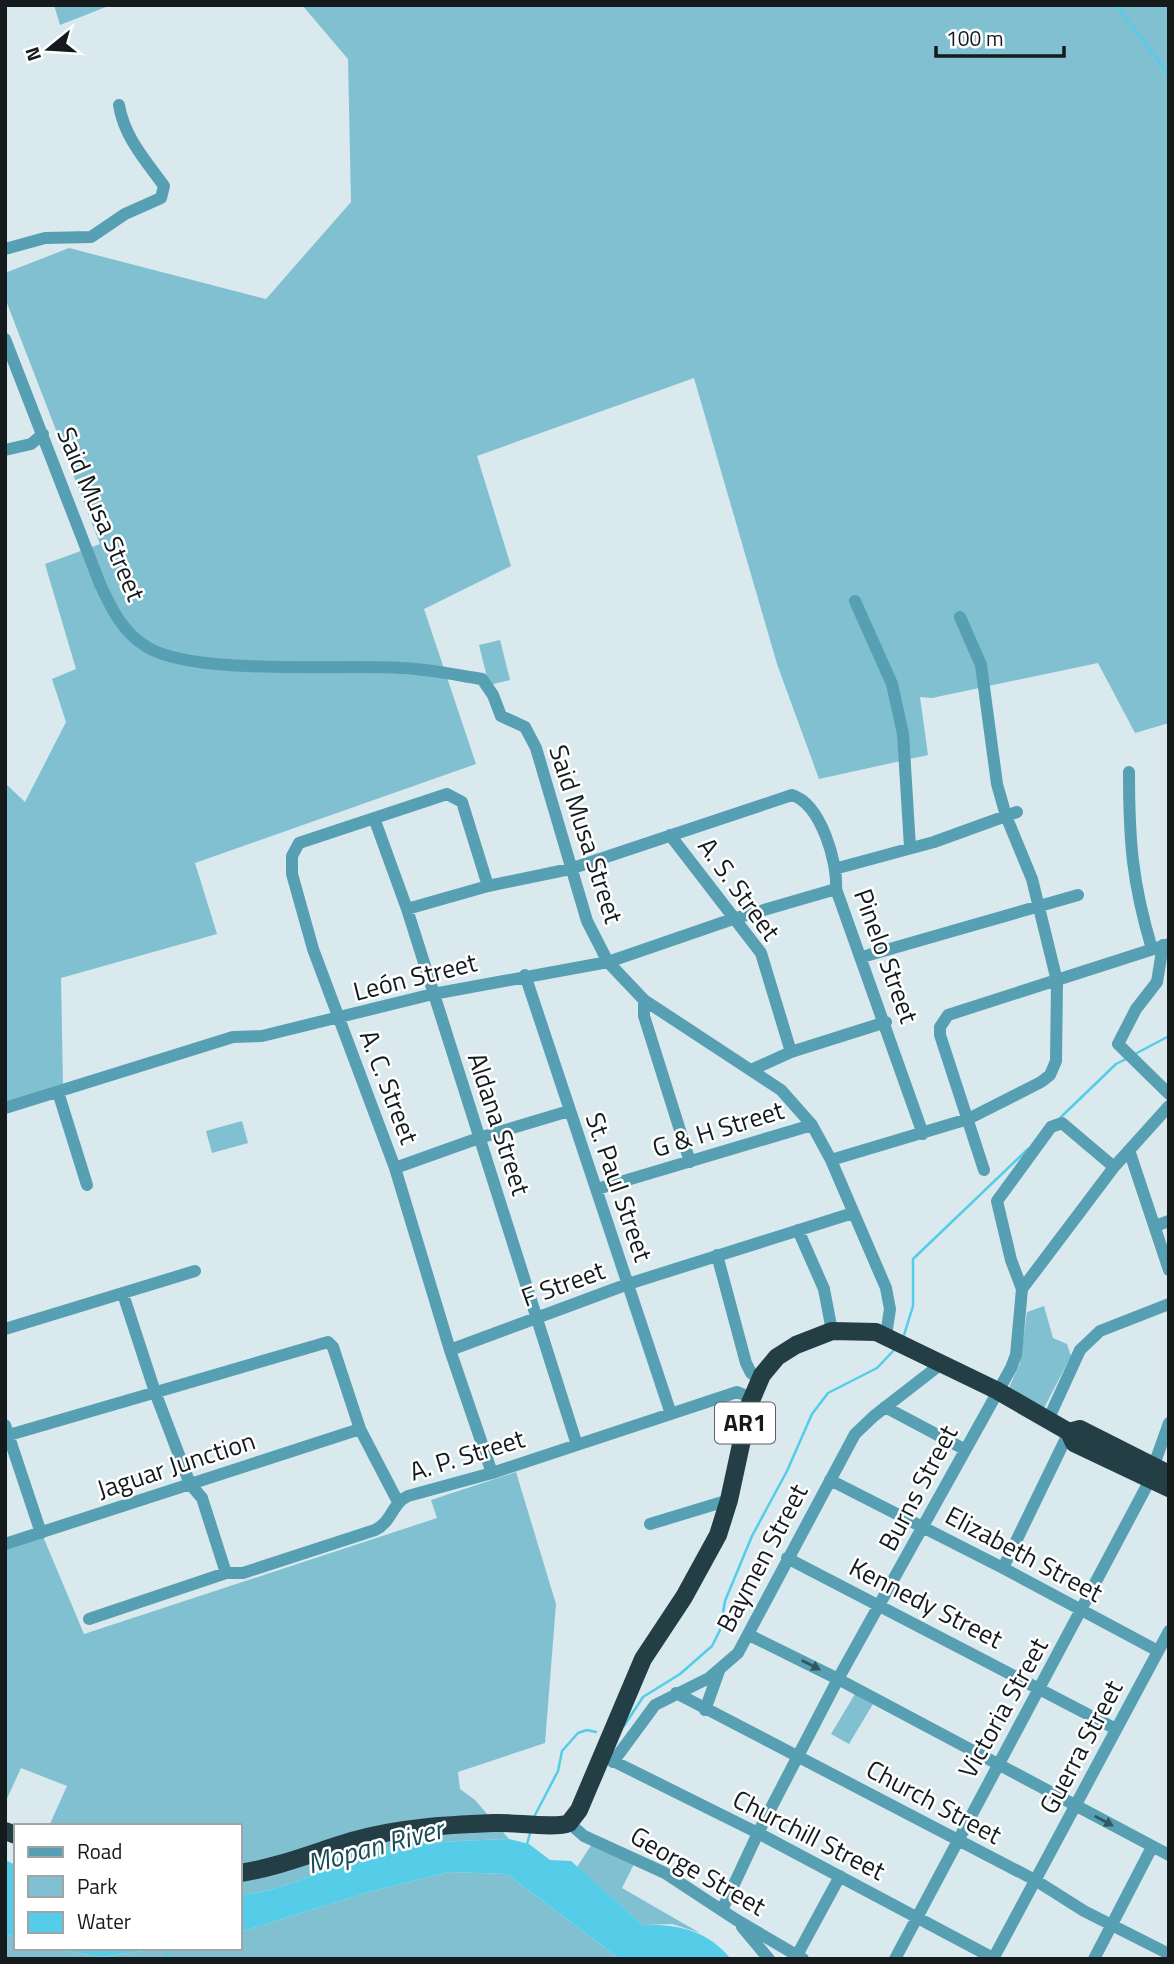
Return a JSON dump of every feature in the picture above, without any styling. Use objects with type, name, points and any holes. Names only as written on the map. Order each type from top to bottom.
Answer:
[{"type":"highway","name":"AR1","points":[[569,1823],[607,1758],[643,1659],[684,1597],[718,1535],[729,1500],[752,1398],[769,1366],[786,1350],[832,1331],[866,1330],[886,1335],[996,1390],[1069,1432],[1074,1443],[1158,1472],[1169,1488]]},
{"type":"highway","points":[[242,1873],[372,1836],[440,1825],[533,1823],[555,1826],[569,1823]]},
{"type":"street","points":[[5,249],[45,238],[91,237],[125,214],[161,198],[164,186],[133,144],[121,119],[120,105]]},
{"type":"street","name":"Said Musa Street","points":[[5,340],[8,361],[43,434],[100,584],[113,612],[135,638],[169,657],[206,663],[404,668],[482,679],[493,695],[500,716],[525,727],[536,748],[587,921],[608,962],[644,1000],[781,1090],[812,1125],[831,1160],[886,1287],[890,1309],[886,1335]]},
{"type":"street","points":[[5,450],[31,444],[43,434]]},
{"type":"street","points":[[855,601],[885,664],[898,708],[907,770],[910,847]]},
{"type":"street","points":[[831,1160],[968,1119],[1041,1082],[1054,1070],[1058,1015],[1056,981],[1032,879],[1011,814],[997,784],[981,665],[960,617]]},
{"type":"street","points":[[1129,772],[1129,852],[1139,905],[1161,946],[1157,982],[1136,1009],[1118,1044],[1169,1094]]},
{"type":"street","name":"A. C. Street","points":[[488,886],[462,802],[447,794],[299,843],[292,856],[292,874],[313,948],[395,1168],[450,1350],[492,1473]]},
{"type":"street","name":"Pinelo Street","points":[[670,835],[793,795],[802,798],[814,811],[838,868],[836,889],[886,1022],[923,1134]]},
{"type":"street","points":[[838,868],[934,842],[1011,814]]},
{"type":"street","name":"Aldana Street","points":[[374,818],[407,909],[576,1446]]},
{"type":"street","points":[[407,909],[488,886],[570,869],[670,835]]},
{"type":"street","name":"A. S. Street","points":[[670,835],[761,953],[791,1052]]},
{"type":"street","name":"León Street","points":[[5,1108],[233,1037],[262,1037],[433,994],[525,975],[608,962],[733,919],[836,889]]},
{"type":"street","points":[[862,957],[1078,895]]},
{"type":"street","points":[[984,1170],[940,1035],[942,1020],[948,1015],[1161,946]]},
{"type":"street","name":"St. Paul Street","points":[[525,975],[671,1414]]},
{"type":"street","points":[[644,1000],[644,1016],[690,1162]]},
{"type":"street","points":[[751,1070],[791,1052],[886,1022]]},
{"type":"street","points":[[58,1092],[87,1185]]},
{"type":"street","points":[[1022,1289],[1114,1167],[1169,1106]]},
{"type":"street","points":[[395,1168],[479,1138],[569,1111]]},
{"type":"street","points":[[1022,1289],[1011,1260],[997,1201],[1051,1127],[1062,1123],[1114,1167]]},
{"type":"street","name":"G & H Street","points":[[597,1189],[812,1125]]},
{"type":"street","points":[[1129,1150],[1169,1270]]},
{"type":"street","name":"F Street","points":[[450,1350],[628,1284],[853,1213]]},
{"type":"street","points":[[1155,1226],[1169,1221]]},
{"type":"street","points":[[798,1230],[824,1289],[832,1331]]},
{"type":"street","points":[[717,1255],[746,1363],[751,1373],[760,1380]]},
{"type":"street","points":[[5,1329],[195,1270]]},
{"type":"street","name":"Burns Street","points":[[722,1910],[758,1833],[800,1757],[838,1679],[882,1604],[1016,1355],[1022,1289]]},
{"type":"street","points":[[123,1294],[155,1392],[190,1484],[202,1498],[226,1573]]},
{"type":"street","points":[[1048,1420],[1080,1349],[1100,1331],[1169,1304]]},
{"type":"street","points":[[41,1533],[7,1430],[155,1392],[328,1342],[333,1347],[360,1429],[398,1502]]},
{"type":"street","name":"Baymen Street","points":[[607,1758],[647,1713],[676,1693],[699,1684],[732,1660],[749,1635],[787,1558],[855,1434],[885,1406],[941,1364]]},
{"type":"street","name":"A. P. Street","points":[[89,1619],[226,1573],[243,1573],[375,1531],[388,1522],[398,1502],[737,1392],[752,1398]]},
{"type":"street","points":[[885,1406],[964,1449]]},
{"type":"street","name":"Victoria Street","points":[[895,1959],[997,1762],[1041,1688],[1158,1472],[1169,1423]]},
{"type":"street","name":"Jaguar Junction","points":[[5,1544],[360,1429]]},
{"type":"street","points":[[1003,1568],[1069,1432]]},
{"type":"street","name":"Elizabeth Street","points":[[830,1480],[923,1526],[1158,1651]]},
{"type":"street","points":[[650,1524],[729,1500]]},
{"type":"street","name":"Kennedy Street","points":[[787,1558],[882,1604],[1116,1729]]},
{"type":"street","name":"Guerra Street","points":[[994,1958],[1169,1631]]},
{"type":"street","points":[[749,1635],[997,1762],[1169,1855]]},
{"type":"street","points":[[705,1710],[720,1670]]},
{"type":"street","name":"Church Street","points":[[676,1693],[1035,1880],[1169,1955]]},
{"type":"street","name":"Churchill Street","points":[[607,1758],[758,1833],[994,1958]]},
{"type":"street","name":"George Street","points":[[569,1823],[584,1836],[665,1873],[798,1957]]},
{"type":"street","points":[[1094,1959],[1152,1847]]},
{"type":"street","points":[[798,1957],[840,1876]]},
{"type":"street","points":[[735,1919],[769,1959]]},
{"type":"green space","points":[[54,5],[111,5],[60,25]]},
{"type":"green space","points":[[302,5],[1169,5],[1169,723],[1135,733],[1098,663],[932,698],[920,697],[928,755],[819,779],[777,664],[694,378],[477,456],[511,566],[424,609],[476,764],[195,863],[217,934],[61,978],[63,1085],[5,1104],[5,783],[25,802],[66,722],[52,679],[76,669],[45,564],[100,544],[5,298],[5,273],[69,248],[266,299],[351,202],[348,59]]},
{"type":"green space","points":[[500,640],[510,680],[489,685],[479,645]]},
{"type":"green space","points":[[242,1121],[248,1143],[212,1153],[206,1131]]},
{"type":"green space","points":[[1044,1306],[1053,1338],[1067,1344],[1071,1356],[1043,1410],[1007,1392],[1020,1363],[1027,1312]]},
{"type":"green space","points":[[516,1472],[556,1604],[545,1743],[458,1772],[460,1789],[475,1800],[509,1839],[399,1847],[364,1856],[287,1885],[242,1895],[242,1824],[50,1824],[67,1786],[21,1768],[5,1803],[5,1546],[42,1534],[84,1634],[437,1518],[431,1500]]},
{"type":"green space","points":[[855,1694],[873,1704],[849,1744],[831,1734]]},
{"type":"green space","points":[[592,1844],[635,1862],[622,1888],[700,1933],[672,1924],[643,1925],[577,1867]]},
{"type":"green space","points":[[449,1872],[507,1874],[620,1959],[5,1959],[5,1934],[14,1936],[14,1950],[61,1950],[101,1957],[150,1950],[242,1950],[242,1931],[369,1892]]},
{"type":"water","points":[[509,1839],[529,1844],[550,1860],[571,1861],[643,1925],[669,1926],[692,1931],[712,1941],[731,1959],[620,1959],[507,1874],[449,1872],[369,1892],[242,1931],[242,1895],[287,1885],[381,1851],[436,1843]]},
{"type":"water","points":[[5,1860],[14,1864],[14,1936],[5,1934]]},
{"type":"water","points":[[61,1950],[150,1950],[101,1957]]},
{"type":"waterway","points":[[1116,5],[1164,68],[1169,79]]},
{"type":"waterway","points":[[1135,1054],[1169,1036]]},
{"type":"waterway","points":[[1061,1117],[1116,1064],[1126,1059]]},
{"type":"waterway","points":[[904,1335],[913,1306],[913,1259],[1028,1149]]},
{"type":"waterway","points":[[624,1726],[643,1697],[680,1674],[712,1646],[720,1630],[725,1601],[752,1536],[787,1471],[812,1414],[828,1393],[877,1368],[895,1349]]},
{"type":"waterway","points":[[534,1817],[558,1771],[562,1751],[578,1733],[587,1730],[596,1732]]},
{"type":"waterway","points":[[527,1844],[531,1830]]},
{"type":"waterway","points":[[165,1950],[169,1959]]},
{"type":"water label","name":"Mopan River","points":[[375,1846]]}]
